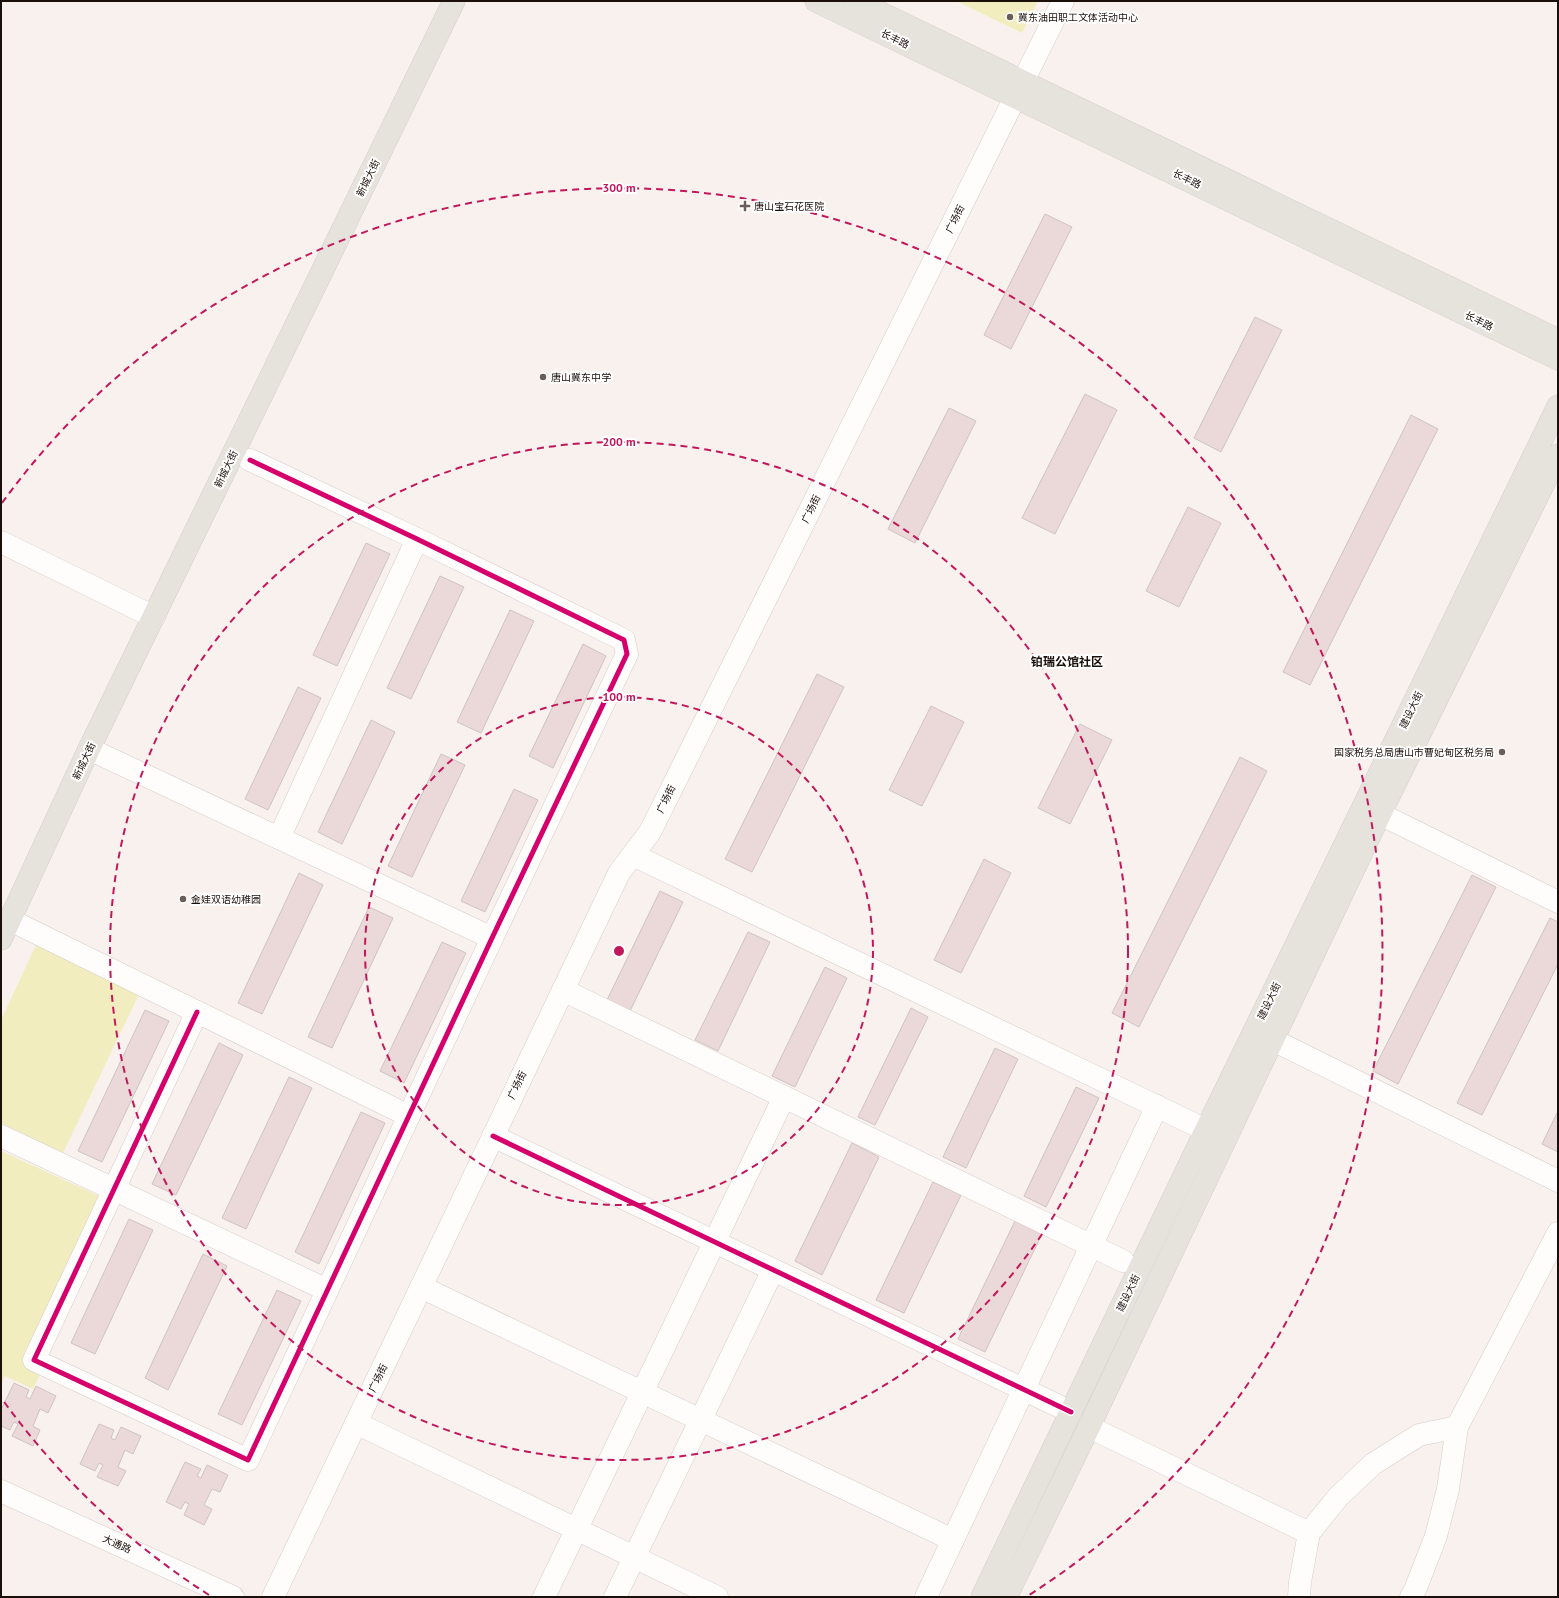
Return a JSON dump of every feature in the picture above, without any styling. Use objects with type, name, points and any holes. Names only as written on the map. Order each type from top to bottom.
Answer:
[{"type":"main road","name":"新城大街","points":[[6,930],[90,749],[454,1]]},
{"type":"main road","name":"长丰路","points":[[816,1],[1020,89],[1558,359]]},
{"type":"main road","points":[[856,1],[1020,89],[1558,340]]},
{"type":"main road","name":"建设大街","points":[[982,1597],[1206,1130],[1558,406]]},
{"type":"main road","name":"建设大街","points":[[1006,1597],[1089,1427],[1380,814],[1558,455]]},
{"type":"street","name":"广场街","points":[[273,1597],[618,873],[650,832],[1063,1]]},
{"type":"street","points":[[196,1012],[34,1360],[248,1460],[492,938],[627,654],[624,640],[417,539],[250,460]]},
{"type":"street","points":[[279,838],[417,539]]},
{"type":"street","points":[[1,542],[154,618]]},
{"type":"street","points":[[90,749],[492,938]]},
{"type":"street","points":[[1380,814],[1558,902]]},
{"type":"street","points":[[633,854],[1206,1130]]},
{"type":"street","points":[[6,930],[196,1012],[409,1116]]},
{"type":"street","points":[[563,990],[1123,1261]]},
{"type":"street","points":[[1273,1040],[1558,1181]]},
{"type":"street","points":[[544,1597],[784,1097]]},
{"type":"street","points":[[926,1597],[1157,1106]]},
{"type":"street","points":[[1,1136],[114,1188],[327,1290]]},
{"type":"street","points":[[493,1136],[1071,1412]]},
{"type":"street","points":[[1411,1597],[1436,1536],[1448,1490],[1457,1427],[1558,1233]]},
{"type":"street","points":[[615,1597],[773,1270]]},
{"type":"street","points":[[421,1287],[953,1540]]},
{"type":"street","points":[[356,1423],[717,1597]]},
{"type":"street","points":[[1089,1427],[1309,1533]]},
{"type":"street","points":[[1300,1597],[1300,1582],[1309,1533],[1338,1497],[1373,1464],[1419,1435],[1457,1427]]},
{"type":"street","name":"大通路","points":[[1,1491],[233,1597]]},
{"type":"shaded area","name":"冀东油田职工文体活动中心","points":[[956,1],[1038,1],[1022,33]]},
{"type":"shaded area","points":[[37,943],[140,992],[63,1153],[1,1123],[1,1020]]},
{"type":"shaded area","points":[[1,1151],[99,1196],[22,1360],[42,1371],[33,1389],[5,1376],[1,1384]]},
{"type":"building","points":[[1045,214],[1072,227],[1011,349],[984,335]]},
{"type":"building","points":[[1255,317],[1282,330],[1221,452],[1194,438]]},
{"type":"building","points":[[1085,394],[1117,410],[1055,534],[1022,518]]},
{"type":"building","points":[[949,408],[976,421],[915,543],[888,529]]},
{"type":"building","points":[[1411,415],[1438,429],[1310,685],[1283,672]]},
{"type":"building","points":[[1188,507],[1221,523],[1179,607],[1146,591]]},
{"type":"building","points":[[366,543],[390,554],[337,666],[313,655]]},
{"type":"building","points":[[440,576],[464,587],[411,699],[387,688]]},
{"type":"building","points":[[510,610],[534,621],[481,733],[457,722]]},
{"type":"building","points":[[583,644],[606,656],[553,768],[529,756]]},
{"type":"building","points":[[817,674],[844,687],[752,872],[725,859]]},
{"type":"building","points":[[298,687],[321,698],[268,810],[245,799]]},
{"type":"building","points":[[931,706],[964,722],[922,806],[889,790]]},
{"type":"building","points":[[371,720],[395,732],[342,844],[318,832]]},
{"type":"building","points":[[1080,724],[1112,740],[1070,824],[1038,808]]},
{"type":"building","points":[[441,754],[465,765],[412,877],[388,866]]},
{"type":"building","points":[[1240,757],[1267,771],[1139,1027],[1112,1013]]},
{"type":"building","points":[[514,789],[538,800],[485,912],[461,901]]},
{"type":"building","points":[[984,859],[1011,873],[961,973],[934,960]]},
{"type":"building","points":[[299,873],[323,885],[262,1014],[238,1003]]},
{"type":"building","points":[[1472,875],[1496,887],[1398,1084],[1373,1071]]},
{"type":"building","points":[[660,891],[683,902],[630,1011],[607,1000]]},
{"type":"building","points":[[369,907],[393,918],[332,1048],[308,1037]]},
{"type":"building","points":[[1550,918],[1558,922],[1558,964],[1482,1115],[1457,1103]]},
{"type":"building","points":[[748,932],[770,942],[718,1051],[695,1040]]},
{"type":"building","points":[[442,942],[466,953],[404,1083],[380,1071]]},
{"type":"building","points":[[825,967],[847,978],[795,1087],[772,1076]]},
{"type":"building","points":[[911,1008],[928,1017],[875,1125],[858,1117]]},
{"type":"building","points":[[145,1010],[169,1021],[102,1162],[78,1151]]},
{"type":"building","points":[[219,1043],[243,1055],[176,1195],[152,1184]]},
{"type":"building","points":[[995,1048],[1018,1059],[966,1168],[943,1157]]},
{"type":"building","points":[[289,1077],[312,1088],[246,1229],[222,1218]]},
{"type":"building","points":[[1076,1087],[1099,1098],[1046,1207],[1024,1196]]},
{"type":"building","points":[[1558,1111],[1558,1152],[1542,1144]]},
{"type":"building","points":[[361,1112],[385,1123],[319,1264],[295,1252]]},
{"type":"building","points":[[852,1143],[879,1157],[822,1275],[795,1261]]},
{"type":"building","points":[[933,1182],[961,1195],[904,1313],[876,1300]]},
{"type":"building","points":[[129,1219],[153,1230],[95,1354],[71,1343]]},
{"type":"building","points":[[1015,1221],[1042,1234],[985,1352],[958,1339]]},
{"type":"building","points":[[203,1254],[227,1266],[168,1390],[145,1378]]},
{"type":"building","points":[[277,1290],[301,1301],[242,1425],[218,1414]]},
{"type":"building","points":[[14,1383],[29,1390],[26,1397],[30,1399],[36,1386],[56,1396],[48,1413],[40,1409],[33,1426],[40,1430],[33,1446],[12,1436],[18,1424],[14,1422],[10,1430],[1,1426],[1,1410]]},
{"type":"building","points":[[99,1424],[114,1430],[111,1438],[115,1440],[121,1427],[141,1436],[133,1454],[125,1450],[118,1467],[126,1471],[118,1486],[97,1477],[103,1465],[99,1463],[95,1471],[80,1464]]},
{"type":"building","points":[[185,1462],[201,1469],[197,1476],[201,1478],[207,1465],[228,1475],[220,1492],[212,1489],[204,1505],[212,1509],[204,1525],[184,1515],[189,1504],[185,1502],[181,1509],[166,1502]]},
{"type":"cycle path","points":[[197,1012],[34,1360],[248,1460],[492,938],[627,654],[624,640],[417,539],[250,460]]},
{"type":"cycle path","points":[[493,1136],[1071,1412]]},
{"type":"place","name":"冀东油田职工文体活动中心","points":[[1010,17]]},
{"type":"place","name":"唐山宝石花医院","points":[[745,206]]},
{"type":"place","name":"唐山冀东中学","points":[[543,377]]},
{"type":"place","name":"国家税务总局唐山市曹妃甸区税务局","points":[[1502,752]]},
{"type":"place","name":"金娃双语幼稚园","points":[[183,899]]},
{"type":"district","name":"铂瑞公馆社区","points":[[1067,661]]}]
